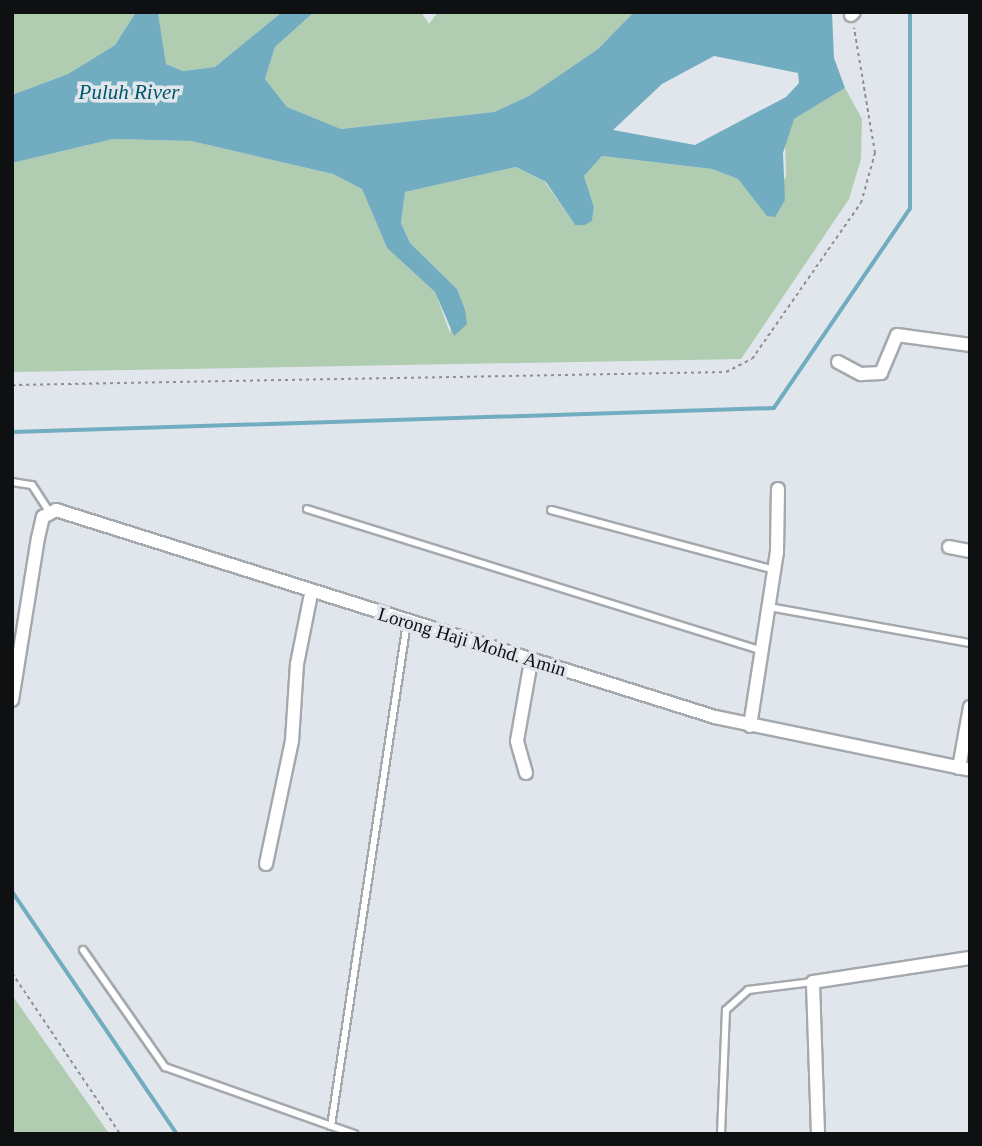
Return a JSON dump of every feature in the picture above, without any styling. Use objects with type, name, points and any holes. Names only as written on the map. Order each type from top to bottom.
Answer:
[{"type":"street","points":[[838,362],[874,376],[881,373],[897,335],[910,334],[970,345]]},
{"type":"street","points":[[750,726],[775,570],[778,489]]},
{"type":"street","points":[[12,700],[30,578],[49,510]]},
{"type":"street","name":"Lorong Haji Mohd. Amin","points":[[49,510],[311,594],[750,726],[964,769]]},
{"type":"street","points":[[949,547],[970,551]]},
{"type":"street","points":[[266,864],[292,741],[297,664],[311,594]]},
{"type":"street","points":[[526,773],[517,741],[531,661]]},
{"type":"street","points":[[964,769],[970,707]]},
{"type":"street","points":[[818,1134],[813,982],[970,958]]},
{"type":"lane","points":[[12,482],[32,485],[49,510]]},
{"type":"lane","points":[[307,509],[761,650]]},
{"type":"lane","points":[[551,510],[775,570]]},
{"type":"lane","points":[[769,607],[970,643]]},
{"type":"lane","points":[[331,1126],[407,622]]},
{"type":"lane","points":[[83,950],[165,1067],[354,1134]]},
{"type":"lane","points":[[721,1134],[726,1010],[734,997],[748,990],[813,982]]},
{"type":"path","points":[[12,384],[726,372],[752,359],[861,203],[875,153],[853,14]]},
{"type":"path","points":[[12,972],[120,1134]]},
{"type":"green space","points":[[12,12],[136,12],[115,45],[68,74],[12,95]]},
{"type":"green space","points":[[158,12],[282,12],[215,67],[183,71],[166,64]]},
{"type":"green space","points":[[314,12],[421,12],[429,24],[438,12],[634,12],[598,49],[529,96],[494,112],[341,129],[287,107],[265,79],[275,47]]},
{"type":"green space","points":[[845,88],[862,119],[861,159],[849,199],[741,359],[12,372],[12,163],[113,139],[191,141],[333,174],[362,189],[387,248],[435,292],[450,333],[457,289],[410,243],[401,223],[405,192],[516,167],[545,182],[575,225],[585,225],[592,221],[594,207],[584,176],[602,156],[712,169],[738,179],[767,215],[786,176],[785,136],[794,119]]},
{"type":"green space","points":[[12,995],[108,1132],[109,1134],[12,1134]]},
{"type":"water","name":"Puluh River","points":[[136,12],[158,12],[166,64],[183,71],[215,67],[282,12],[314,12],[275,47],[265,79],[287,107],[341,129],[494,112],[529,96],[598,49],[634,12],[832,12],[834,58],[845,88],[794,119],[783,153],[785,200],[775,217],[767,216],[738,179],[712,169],[602,156],[584,176],[594,207],[592,221],[585,225],[575,225],[546,182],[516,167],[405,192],[401,223],[410,243],[457,289],[465,310],[467,324],[454,336],[435,292],[387,248],[362,189],[333,174],[191,141],[113,139],[12,163],[12,95],[68,74],[115,45]],"holes":[[[714,56],[798,73],[799,83],[786,97],[695,145],[613,130],[662,84]]]},
{"type":"waterway","points":[[12,432],[774,408],[910,209],[910,12]]},
{"type":"waterway","points":[[12,891],[177,1134]]}]
